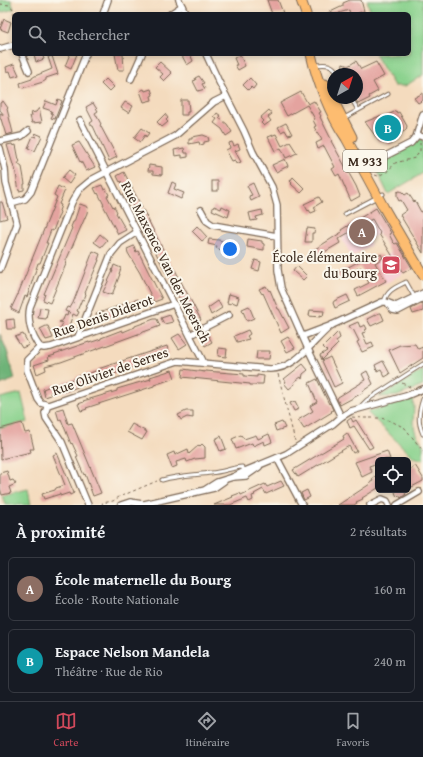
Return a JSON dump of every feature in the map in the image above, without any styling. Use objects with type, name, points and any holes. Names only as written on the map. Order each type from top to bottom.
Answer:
[{"type":"main road","points":[[294,0],[299,12]]},
{"type":"main road","points":[[301,0],[305,12]]},
{"type":"main road","name":"M 933","points":[[312,56],[340,120],[423,275]]},
{"type":"main road","name":"M 933","points":[[316,56],[316,65]]},
{"type":"main road","name":"M 933","points":[[380,195],[423,264]]},
{"type":"street","points":[[103,12],[108,0]]},
{"type":"street","points":[[172,12],[180,3],[185,12]]},
{"type":"street","points":[[0,49],[12,46]]},
{"type":"street","points":[[23,56],[28,71]]},
{"type":"street","points":[[11,203],[26,199],[30,194],[85,56]]},
{"type":"street","points":[[131,79],[141,56]]},
{"type":"street","points":[[207,56],[244,130],[253,152],[272,187],[277,205],[278,270],[281,288],[308,349],[341,417]]},
{"type":"street","points":[[88,505],[62,442],[46,418],[45,413],[48,405],[41,403],[38,399],[27,367],[29,357],[40,347],[34,337],[29,321],[32,303],[76,194],[87,182],[175,136],[214,102],[226,96]]},
{"type":"street","points":[[367,169],[412,143],[420,136],[423,114]]},
{"type":"street","name":"Rue Maxence Van der Meersch","points":[[80,120],[204,363]]},
{"type":"street","points":[[0,141],[22,136],[28,131]]},
{"type":"street","points":[[0,148],[5,169],[6,183],[17,221],[0,269]]},
{"type":"street","points":[[201,210],[206,221],[213,225],[278,236]]},
{"type":"street","points":[[78,337],[111,254],[120,243],[137,232]]},
{"type":"street","points":[[303,336],[386,302],[396,311],[423,293]]},
{"type":"street","points":[[415,299],[423,298]]},
{"type":"street","name":"Rue Denis Diderot","points":[[40,347],[46,348],[174,304]]},
{"type":"street","points":[[190,335],[229,315]]},
{"type":"street","points":[[277,369],[291,362],[308,349],[332,325]]},
{"type":"street","name":"Rue Olivier de Serres","points":[[48,405],[171,362],[184,361],[277,369]]},
{"type":"street","points":[[121,505],[130,502],[141,504],[206,489],[217,482],[226,480],[286,454],[336,422],[348,412],[402,398],[423,390]]},
{"type":"street","points":[[277,458],[302,505]]},
{"type":"street","points":[[233,477],[246,476],[262,464]]},
{"type":"street","points":[[397,505],[419,492]]},
{"type":"street","points":[[370,505],[382,499],[387,501],[389,505]]},
{"type":"lane","points":[[316,65],[329,64],[334,68]]},
{"type":"lane","points":[[340,120],[388,94]]},
{"type":"lane","points":[[354,104],[358,110]]},
{"type":"lane","points":[[345,214],[380,195]]},
{"type":"lane","points":[[386,302],[386,295],[389,292],[406,282],[415,299]]},
{"type":"lane","points":[[359,408],[366,400],[423,364]]},
{"type":"lane","points":[[423,399],[419,410],[420,425],[423,434]]},
{"type":"lane","points":[[162,480],[177,476],[238,468],[242,468],[245,471]]},
{"type":"path","points":[[0,4],[10,5],[13,12]]},
{"type":"path","points":[[367,169],[378,176],[388,171],[394,163],[415,158],[420,151],[420,136]]},
{"type":"path","points":[[277,369],[293,438],[298,447]]},
{"type":"path","points":[[400,379],[402,383],[412,388],[414,393]]},
{"type":"path","points":[[348,412],[354,418],[381,418],[405,428],[423,451]]},
{"type":"path","points":[[103,505],[102,503],[113,501],[119,497],[162,480]]},
{"type":"shaded area","points":[[376,208],[388,228],[368,240],[371,245],[352,257],[342,239],[344,236],[341,230]]},
{"type":"shaded area","name":"École élémentaire du Bourg","points":[[399,246],[412,268],[383,285],[366,256],[370,255],[374,262],[391,253],[390,251]]},
{"type":"green space","points":[[0,0],[11,0],[14,9],[0,13]]},
{"type":"green space","points":[[367,0],[423,0],[423,75],[405,86],[394,86],[376,56],[411,56],[411,12],[370,12]]},
{"type":"green space","points":[[419,139],[423,140],[423,173],[388,194],[374,165]]},
{"type":"green space","points":[[0,334],[7,351],[15,379],[0,385]]},
{"type":"green space","points":[[423,370],[423,386],[397,396],[379,397]]},
{"type":"green space","points":[[21,393],[28,422],[0,428],[0,398]]},
{"type":"green space","points":[[414,398],[413,423],[416,434],[423,445],[423,460],[413,457],[367,412]]},
{"type":"green space","points":[[28,489],[31,505],[5,505],[2,495]]},
{"type":"building","points":[[267,0],[278,0],[283,12],[271,12]]},
{"type":"building","points":[[350,0],[361,0],[364,11],[350,12],[349,10],[342,12],[330,12],[343,6],[343,3]]},
{"type":"building","points":[[4,19],[11,22],[8,32],[0,29]]},
{"type":"building","points":[[34,56],[43,56],[44,59],[36,62]]},
{"type":"building","points":[[52,56],[58,74],[46,78],[43,82],[23,88],[21,87],[20,83],[52,69],[48,57]]},
{"type":"building","points":[[69,56],[76,56],[71,69],[65,66]]},
{"type":"building","points":[[115,56],[123,56],[124,70],[118,70]]},
{"type":"building","points":[[182,56],[191,56],[193,61],[187,65]]},
{"type":"building","points":[[240,56],[245,66],[238,70],[235,65],[237,65],[234,58]]},
{"type":"building","points":[[356,61],[360,68],[342,68],[343,64],[348,66]]},
{"type":"building","points":[[160,62],[172,73],[164,81],[160,77],[163,74],[155,67]]},
{"type":"building","points":[[376,62],[384,76],[373,82],[378,91],[369,96],[370,98],[363,102],[363,68]]},
{"type":"building","points":[[14,64],[19,75],[12,77],[10,71],[7,72],[6,67]]},
{"type":"building","points":[[199,76],[204,83],[202,84],[205,89],[198,91],[193,81]]},
{"type":"building","points":[[250,78],[256,85],[253,89],[251,87],[248,90],[243,85]]},
{"type":"building","points":[[106,79],[114,87],[109,92],[101,84]]},
{"type":"building","points":[[144,89],[145,91],[151,89],[153,95],[151,96],[152,100],[144,102],[140,91]]},
{"type":"building","points":[[301,92],[308,104],[314,101],[321,112],[319,113],[321,116],[320,117],[331,141],[356,186],[360,196],[351,201],[339,174],[336,176],[332,169],[335,167],[324,146],[318,149],[316,143],[322,140],[314,127],[316,126],[313,120],[315,119],[307,105],[287,116],[280,103]]},
{"type":"building","points":[[423,93],[423,100],[418,103],[414,98]]},
{"type":"building","points":[[58,99],[62,101],[55,119],[51,118],[53,114],[51,113],[52,111],[43,108],[46,101],[56,105]]},
{"type":"building","points":[[181,100],[188,100],[189,112],[187,112],[187,115],[181,115]]},
{"type":"building","points":[[3,101],[8,108],[13,133],[6,135],[0,119],[0,113],[4,115],[0,110],[0,103]]},
{"type":"building","points":[[125,102],[133,106],[129,113],[121,108]]},
{"type":"building","points":[[93,103],[98,111],[95,113],[101,124],[100,125],[117,157],[109,161],[93,126],[90,123],[93,121],[86,107]]},
{"type":"building","points":[[39,108],[42,122],[32,123],[30,116],[32,116],[31,113],[36,112]]},
{"type":"building","points":[[269,110],[272,114],[268,117],[271,121],[264,126],[261,123],[263,121],[260,118]]},
{"type":"building","points":[[396,111],[397,113],[399,112],[407,126],[406,130],[391,140],[392,142],[390,145],[384,141],[379,141],[365,122],[380,116],[382,118]]},
{"type":"building","points":[[217,113],[221,116],[219,118],[227,124],[232,132],[226,136],[222,129],[214,123],[217,119],[214,117]]},
{"type":"building","points":[[165,114],[168,118],[166,120],[168,122],[162,127],[157,122]]},
{"type":"building","points":[[286,123],[292,134],[288,135],[285,130],[281,132],[278,127]]},
{"type":"building","points":[[142,128],[149,133],[146,137],[145,135],[140,142],[134,138]]},
{"type":"building","points":[[35,133],[42,136],[35,151],[28,148],[33,136],[36,137]]},
{"type":"building","points":[[276,134],[282,146],[290,142],[297,153],[286,158],[281,148],[275,151],[268,137]]},
{"type":"building","points":[[203,135],[208,137],[209,141],[200,145],[199,142],[189,144],[189,139],[192,139],[192,137]]},
{"type":"building","points":[[79,142],[95,167],[86,171],[72,145]]},
{"type":"building","points":[[232,142],[234,146],[238,144],[240,149],[235,151],[241,162],[236,164],[235,160],[232,161],[226,150],[230,148],[229,143]]},
{"type":"building","points":[[12,144],[13,146],[16,145],[20,161],[18,164],[22,167],[25,184],[24,190],[19,191],[15,168],[7,145]]},
{"type":"building","points":[[184,148],[185,153],[188,153],[188,157],[182,158],[182,155],[175,156],[174,150]]},
{"type":"building","points":[[285,159],[288,166],[276,172],[272,165]]},
{"type":"building","points":[[149,165],[162,167],[162,175],[153,174],[153,171],[148,171]]},
{"type":"building","points":[[69,170],[75,175],[69,184],[62,178]]},
{"type":"building","points":[[124,172],[173,269],[174,268],[201,320],[194,324],[172,285],[174,284],[167,272],[166,273],[151,240],[150,241],[121,181],[120,182],[117,176]]},
{"type":"building","points":[[293,177],[305,189],[301,193],[291,184],[292,183],[290,181]]},
{"type":"building","points":[[212,181],[218,181],[218,191],[212,191]]},
{"type":"building","points":[[172,182],[176,184],[174,189],[184,193],[181,199],[168,193]]},
{"type":"building","points":[[253,183],[259,197],[251,201],[249,196],[252,195],[247,186]]},
{"type":"building","points":[[102,185],[104,190],[106,189],[109,195],[107,196],[113,207],[114,206],[117,212],[116,213],[126,230],[118,234],[98,193],[97,194],[94,188]]},
{"type":"building","points":[[58,186],[65,190],[59,204],[61,205],[60,212],[53,231],[51,230],[46,243],[48,243],[40,263],[38,263],[27,297],[25,296],[19,313],[11,309],[57,197],[54,195]]},
{"type":"building","points":[[400,191],[405,195],[408,193],[414,202],[415,201],[421,212],[423,211],[423,253],[400,215],[407,210],[401,200],[399,201],[397,197],[397,192]]},
{"type":"building","points":[[319,197],[322,202],[314,207],[316,211],[311,213],[304,204]]},
{"type":"building","points":[[0,202],[2,202],[7,218],[0,220]]},
{"type":"building","points":[[80,204],[88,207],[87,213],[65,263],[66,264],[50,303],[43,300],[44,294],[72,228],[71,227]]},
{"type":"building","points":[[214,206],[221,209],[222,206],[230,210],[228,217],[212,210]]},
{"type":"building","points":[[376,208],[391,233],[389,234],[393,242],[395,244],[397,243],[412,268],[403,273],[379,234],[380,233],[372,219],[338,239],[340,243],[316,257],[312,251],[342,232],[341,230]]},
{"type":"building","points":[[262,210],[263,215],[256,217],[257,220],[251,221],[249,213]]},
{"type":"building","points":[[197,226],[207,237],[202,241],[192,231]]},
{"type":"building","points":[[307,228],[315,229],[314,233],[312,233],[312,242],[305,242]]},
{"type":"building","points":[[100,234],[107,240],[101,247],[94,242]]},
{"type":"building","points":[[209,239],[219,240],[230,244],[227,250],[221,248],[221,250],[216,248],[217,246],[208,244]]},
{"type":"building","points":[[248,239],[262,241],[264,244],[264,250],[247,247]]},
{"type":"building","points":[[134,246],[136,252],[138,251],[162,299],[154,302],[140,273],[128,253],[127,249]]},
{"type":"building","points":[[93,251],[100,254],[99,260],[85,293],[84,300],[82,299],[77,311],[79,312],[77,316],[73,314],[68,332],[60,329],[63,323],[59,322],[63,320],[65,315],[67,316],[68,312],[65,311],[67,307],[70,308],[73,303]]},
{"type":"building","points":[[378,254],[379,256],[381,254],[383,258],[375,263],[386,281],[358,296],[355,290],[369,283],[360,267],[339,279],[336,274],[370,255],[372,258]]},
{"type":"building","points":[[255,260],[261,262],[259,271],[252,269]]},
{"type":"building","points":[[114,265],[121,268],[112,295],[103,292],[113,271]]},
{"type":"building","points":[[297,266],[307,276],[303,280],[293,271]]},
{"type":"building","points":[[266,286],[269,291],[270,290],[278,309],[289,328],[281,333],[263,293],[262,294],[259,289]]},
{"type":"building","points":[[229,294],[239,297],[237,304],[232,302],[231,304],[227,303]]},
{"type":"building","points":[[347,295],[350,301],[335,308],[333,303],[334,301]]},
{"type":"building","points":[[138,299],[141,307],[98,322],[96,314]]},
{"type":"building","points":[[218,301],[222,308],[211,315],[208,308]]},
{"type":"building","points":[[423,303],[423,311],[413,314],[411,309]]},
{"type":"building","points":[[249,306],[254,318],[247,321],[242,309]]},
{"type":"building","points":[[40,308],[48,309],[46,319],[38,318]]},
{"type":"building","points":[[310,310],[324,311],[323,316],[309,316]]},
{"type":"building","points":[[381,313],[384,320],[371,326],[367,319]]},
{"type":"building","points":[[170,315],[173,322],[164,324],[161,318]]},
{"type":"building","points":[[14,319],[15,329],[7,329],[6,320]]},
{"type":"building","points":[[157,319],[160,326],[61,362],[45,366],[46,370],[37,374],[34,365],[49,360],[48,357],[55,355],[54,354],[101,339],[122,330],[123,332]]},
{"type":"building","points":[[358,322],[360,327],[365,325],[367,329],[365,330],[366,332],[362,333],[367,344],[372,342],[374,347],[362,352],[357,342],[359,341],[353,329],[352,330],[349,326]]},
{"type":"building","points":[[48,326],[53,338],[46,340],[40,329]]},
{"type":"building","points":[[248,330],[250,334],[247,336],[249,339],[237,342],[234,336]]},
{"type":"building","points":[[338,332],[340,338],[336,341],[338,344],[322,360],[320,355],[327,351],[323,347]]},
{"type":"building","points":[[23,334],[29,345],[22,348],[15,337]]},
{"type":"building","points":[[179,334],[187,344],[179,349],[172,338]]},
{"type":"building","points":[[208,335],[212,342],[205,346],[201,339]]},
{"type":"building","points":[[288,337],[295,348],[287,352],[281,341]]},
{"type":"building","points":[[415,344],[418,349],[423,347],[423,358],[400,373],[389,350],[400,345]]},
{"type":"building","points":[[167,346],[169,354],[147,360],[148,362],[101,377],[64,392],[63,389],[50,393],[51,395],[45,397],[43,389],[48,386],[54,384],[55,386],[98,369]]},
{"type":"building","points":[[219,348],[227,349],[226,357],[218,356]]},
{"type":"building","points":[[257,351],[270,351],[269,359],[256,359]]},
{"type":"building","points":[[330,357],[342,383],[334,387],[322,361]]},
{"type":"building","points":[[383,361],[390,374],[385,377],[381,369],[377,371],[375,365]]},
{"type":"building","points":[[303,364],[308,370],[303,374],[302,379],[301,377],[294,382],[295,384],[289,389],[284,383],[286,382],[284,379]]},
{"type":"building","points":[[183,369],[244,374],[244,376],[264,376],[263,384],[250,385],[182,377]]},
{"type":"building","points":[[172,370],[175,378],[154,386],[86,408],[87,409],[81,411],[78,404],[84,402],[83,401],[117,391],[117,389],[151,379],[150,377]]},
{"type":"building","points":[[367,371],[373,384],[363,391],[364,392],[340,405],[337,399],[338,397],[365,380],[362,374]]},
{"type":"building","points":[[317,379],[333,410],[304,429],[298,420],[313,411],[310,406],[317,402],[309,383]]},
{"type":"building","points":[[295,401],[299,409],[294,411],[290,403]]},
{"type":"building","points":[[63,408],[68,424],[72,423],[101,493],[93,496],[85,474],[84,475],[76,457],[78,456],[72,443],[71,444],[61,419],[59,420],[56,410]]},
{"type":"building","points":[[186,411],[193,411],[193,418],[187,417],[181,420],[178,415]]},
{"type":"building","points":[[351,418],[353,422],[356,420],[373,447],[369,449],[354,426],[350,428],[347,421]]},
{"type":"building","points":[[282,422],[285,428],[276,431],[274,425]]},
{"type":"building","points":[[22,423],[25,433],[30,432],[34,449],[30,449],[31,452],[1,459],[0,429]]},
{"type":"building","points":[[132,424],[147,432],[142,440],[127,432]]},
{"type":"building","points":[[347,433],[357,451],[353,453],[349,446],[298,477],[293,470],[344,439],[343,436]]},
{"type":"building","points":[[269,434],[272,442],[265,445],[264,441],[253,446],[252,443],[236,449],[232,439],[241,435],[244,439],[256,435],[258,439]]},
{"type":"building","points":[[221,436],[226,449],[220,451],[215,439]]},
{"type":"building","points":[[202,444],[205,447],[205,458],[187,462],[186,459],[176,462],[177,466],[172,468],[167,455],[174,452],[175,455],[188,449],[189,454]]},
{"type":"building","points":[[387,451],[389,457],[375,457],[375,464],[369,466],[372,472],[362,477],[355,462]]},
{"type":"building","points":[[57,453],[74,493],[60,496],[60,494],[44,499],[42,494],[65,485],[53,455]]},
{"type":"building","points":[[415,465],[423,478],[423,481],[411,487],[411,468]]},
{"type":"building","points":[[7,471],[10,481],[13,480],[16,484],[9,487],[11,493],[2,495],[0,488],[0,473]]},
{"type":"building","points":[[375,477],[375,490],[362,498],[363,499],[356,502],[357,503],[354,505],[338,505],[370,484],[369,483],[373,481],[372,479]]},
{"type":"building","points":[[281,481],[284,486],[266,494],[263,489],[254,494],[255,495],[252,496],[253,500],[249,502],[247,498],[230,505],[214,505],[233,497],[232,496],[240,493],[241,495],[265,484],[267,487]]},
{"type":"building","points":[[307,490],[310,497],[304,500],[301,493]]},
{"type":"building","points":[[395,493],[406,494],[401,498],[399,495],[397,497]]},
{"type":"place","name":"Espace Nelson Mandela","points":[[388,128]]},
{"type":"place","name":"École maternelle du Bourg","points":[[362,232]]},
{"type":"place","name":"École élémentaire du Bourg","points":[[391,265]]}]
